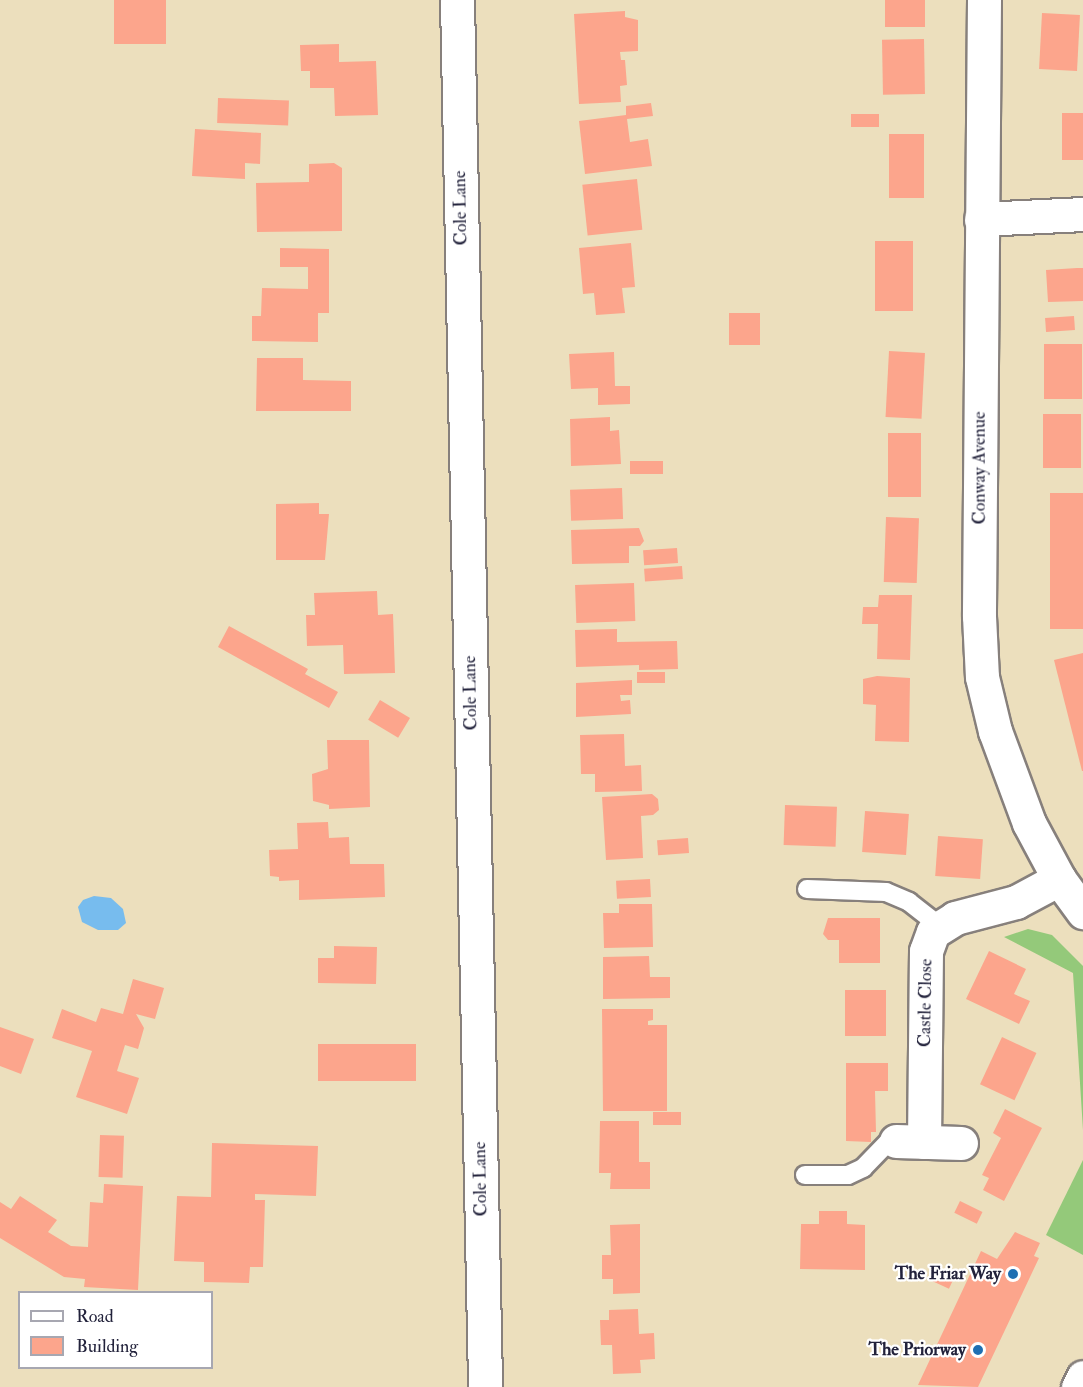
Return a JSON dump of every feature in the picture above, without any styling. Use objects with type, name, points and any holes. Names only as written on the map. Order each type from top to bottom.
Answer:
[{"type":"street","name":"Cole Lane","points":[[457,0],[485,1387]]},
{"type":"street","name":"Conway Avenue","points":[[984,0],[981,219],[982,677],[987,707],[1012,780],[1040,848],[1083,912]]},
{"type":"street","points":[[981,219],[1083,214]]},
{"type":"street","points":[[940,926],[955,918],[995,911],[1059,879]]},
{"type":"street","name":"Castle Close","points":[[910,1141],[927,951],[933,932],[940,926]]},
{"type":"street","points":[[910,1141],[961,1143]]},
{"type":"street","points":[[1078,1387],[1083,1377]]},
{"type":"lane","points":[[807,889],[886,892],[909,902],[940,926]]},
{"type":"lane","points":[[805,1175],[848,1175],[863,1168],[891,1140],[910,1141]]},
{"type":"green space","points":[[1028,929],[1052,935],[1083,966],[1083,1130],[1073,973],[1004,937]]},
{"type":"green space","points":[[1083,1160],[1083,1255],[1046,1235]]},
{"type":"water","points":[[94,896],[111,898],[123,909],[126,923],[118,930],[98,930],[82,922],[78,907],[83,900]]},
{"type":"building","points":[[114,0],[166,0],[166,44],[114,44]]},
{"type":"building","points":[[885,0],[925,0],[925,27],[885,27]]},
{"type":"building","points":[[625,11],[625,17],[638,20],[638,51],[620,52],[621,60],[625,60],[627,85],[620,86],[621,102],[579,104],[574,14]]},
{"type":"building","points":[[1042,13],[1080,15],[1077,71],[1039,69]]},
{"type":"building","points":[[924,39],[925,94],[883,95],[882,40]]},
{"type":"building","points":[[339,44],[339,62],[376,61],[378,115],[335,116],[334,88],[310,88],[310,71],[301,71],[300,45]]},
{"type":"building","points":[[218,98],[289,100],[288,125],[217,123]]},
{"type":"building","points":[[651,103],[653,116],[627,119],[630,142],[648,139],[652,166],[585,174],[579,121],[626,115],[626,106]]},
{"type":"building","points":[[1062,113],[1083,113],[1083,160],[1062,160]]},
{"type":"building","points":[[851,114],[879,114],[879,127],[851,127]]},
{"type":"building","points":[[195,129],[261,133],[260,164],[245,163],[245,179],[192,176]]},
{"type":"building","points":[[889,134],[924,134],[924,198],[889,198]]},
{"type":"building","points":[[334,163],[342,168],[342,231],[257,232],[256,183],[309,182],[309,164]]},
{"type":"building","points":[[637,179],[642,230],[588,235],[582,185]]},
{"type":"building","points":[[875,241],[913,241],[913,311],[875,311]]},
{"type":"building","points":[[631,243],[635,287],[622,288],[625,313],[596,315],[594,293],[583,294],[579,248]]},
{"type":"building","points":[[280,248],[329,249],[329,313],[318,313],[318,342],[252,341],[252,316],[261,316],[262,288],[308,289],[308,267],[280,267]]},
{"type":"building","points":[[1083,268],[1083,301],[1048,302],[1046,270]]},
{"type":"building","points":[[729,313],[760,313],[760,345],[729,345]]},
{"type":"building","points":[[1074,316],[1075,330],[1046,332],[1045,318]]},
{"type":"building","points":[[1044,344],[1082,344],[1082,399],[1044,399]]},
{"type":"building","points":[[889,351],[925,353],[921,419],[886,417]]},
{"type":"building","points":[[614,352],[615,386],[630,386],[630,404],[598,405],[598,388],[571,389],[569,354]]},
{"type":"building","points":[[257,358],[303,358],[303,380],[351,381],[351,411],[256,411]]},
{"type":"building","points":[[1043,414],[1081,414],[1081,468],[1043,468]]},
{"type":"building","points":[[610,417],[610,431],[619,430],[621,464],[571,466],[570,419]]},
{"type":"building","points":[[888,433],[921,433],[921,497],[888,497]]},
{"type":"building","points":[[630,461],[663,461],[663,474],[630,474]]},
{"type":"building","points":[[622,488],[623,519],[571,521],[570,490]]},
{"type":"building","points":[[1050,493],[1083,493],[1083,629],[1050,629]]},
{"type":"building","points":[[319,503],[319,514],[329,514],[325,560],[276,560],[276,504]]},
{"type":"building","points":[[886,517],[919,518],[917,583],[884,582]]},
{"type":"building","points":[[639,528],[644,541],[640,546],[629,546],[629,563],[572,564],[571,530]]},
{"type":"building","points":[[677,548],[678,563],[644,565],[643,550]]},
{"type":"building","points":[[682,566],[683,579],[645,582],[644,569]]},
{"type":"building","points":[[634,583],[635,621],[576,623],[575,585]]},
{"type":"building","points":[[377,591],[378,615],[393,614],[395,673],[344,674],[343,645],[307,646],[306,615],[315,615],[314,593]]},
{"type":"building","points":[[879,595],[912,595],[910,660],[877,659],[878,624],[862,624],[863,607],[878,607]]},
{"type":"building","points":[[229,626],[308,669],[305,674],[338,692],[329,708],[218,647]]},
{"type":"building","points":[[617,629],[617,642],[677,641],[678,669],[639,670],[639,665],[576,667],[575,630]]},
{"type":"building","points":[[1083,653],[1083,771],[1082,771],[1054,660]]},
{"type":"building","points":[[637,672],[665,672],[665,683],[637,683]]},
{"type":"building","points":[[877,676],[910,678],[909,742],[875,741],[876,705],[863,704],[863,679]]},
{"type":"building","points":[[632,680],[632,695],[620,695],[621,701],[630,700],[631,714],[576,717],[576,683]]},
{"type":"building","points":[[380,700],[410,718],[398,738],[368,720]]},
{"type":"building","points":[[624,734],[625,766],[641,765],[642,791],[595,792],[595,774],[581,774],[580,735]]},
{"type":"building","points":[[327,740],[369,740],[370,807],[329,809],[329,805],[313,801],[312,774],[328,769]]},
{"type":"building","points":[[652,794],[658,799],[659,810],[653,815],[641,816],[643,858],[606,860],[602,797]]},
{"type":"building","points":[[785,805],[837,807],[836,847],[784,845]]},
{"type":"building","points":[[865,811],[909,814],[906,855],[862,852]]},
{"type":"building","points":[[328,822],[329,838],[349,837],[350,864],[384,864],[385,897],[299,900],[299,880],[279,881],[279,877],[270,876],[269,850],[298,849],[297,823]]},
{"type":"building","points":[[938,836],[983,839],[980,879],[935,876]]},
{"type":"building","points":[[688,838],[689,853],[658,855],[657,840]]},
{"type":"building","points":[[650,879],[651,897],[617,899],[616,881]]},
{"type":"building","points":[[619,904],[652,904],[653,947],[604,948],[603,913],[619,913]]},
{"type":"building","points":[[828,918],[880,918],[880,963],[839,963],[839,940],[828,940],[823,934]]},
{"type":"building","points":[[334,946],[377,947],[376,984],[318,983],[318,958],[334,958]]},
{"type":"building","points":[[989,951],[1026,969],[1014,994],[1030,1001],[1019,1024],[966,999]]},
{"type":"building","points":[[649,956],[650,977],[670,977],[670,998],[603,999],[603,957]]},
{"type":"building","points":[[133,979],[164,988],[155,1019],[136,1014],[144,1028],[138,1049],[125,1045],[117,1071],[139,1078],[127,1114],[76,1097],[92,1051],[52,1038],[62,1009],[96,1022],[101,1008],[123,1014]]},
{"type":"building","points":[[845,990],[886,990],[886,1036],[845,1036]]},
{"type":"building","points":[[602,1009],[653,1009],[653,1020],[648,1021],[648,1025],[667,1025],[667,1111],[603,1111]]},
{"type":"building","points":[[0,1027],[34,1039],[21,1074],[0,1066]]},
{"type":"building","points":[[1002,1037],[1036,1053],[1014,1100],[980,1084]]},
{"type":"building","points":[[318,1044],[416,1044],[416,1081],[318,1081]]},
{"type":"building","points":[[846,1063],[888,1063],[888,1091],[875,1091],[876,1132],[871,1132],[871,1142],[846,1141]]},
{"type":"building","points":[[1005,1109],[1042,1128],[1004,1201],[983,1190],[989,1178],[982,1175],[1001,1138],[993,1133]]},
{"type":"building","points":[[653,1112],[681,1112],[681,1125],[653,1125]]},
{"type":"building","points":[[600,1121],[639,1121],[639,1162],[650,1162],[650,1189],[610,1189],[611,1173],[599,1173]]},
{"type":"building","points":[[100,1135],[124,1136],[123,1178],[99,1177]]},
{"type":"building","points":[[212,1143],[318,1146],[316,1196],[255,1194],[255,1200],[265,1200],[263,1267],[250,1267],[249,1283],[204,1282],[204,1262],[174,1261],[177,1196],[211,1197]]},
{"type":"building","points":[[104,1184],[143,1186],[138,1290],[84,1287],[85,1279],[64,1277],[0,1238],[0,1202],[11,1209],[20,1196],[57,1220],[48,1232],[71,1246],[88,1247],[90,1202],[103,1203]]},
{"type":"building","points":[[960,1201],[982,1212],[977,1224],[954,1213]]},
{"type":"building","points":[[819,1211],[847,1211],[847,1224],[865,1225],[865,1270],[800,1269],[801,1224],[819,1224]]},
{"type":"building","points":[[640,1224],[640,1293],[613,1294],[613,1279],[602,1279],[602,1255],[611,1255],[610,1225]]},
{"type":"building","points":[[1015,1232],[1040,1243],[1034,1256],[1039,1258],[978,1387],[918,1385],[981,1251],[997,1259]]},
{"type":"building","points":[[935,1269],[954,1278],[949,1289],[930,1280]]},
{"type":"building","points":[[638,1309],[639,1334],[654,1333],[655,1359],[640,1360],[641,1373],[613,1374],[612,1345],[601,1345],[600,1320],[609,1320],[609,1310]]},
{"type":"place","name":"The Friar Way","points":[[1013,1274]]},
{"type":"place","name":"The Priorway","points":[[978,1350]]}]
